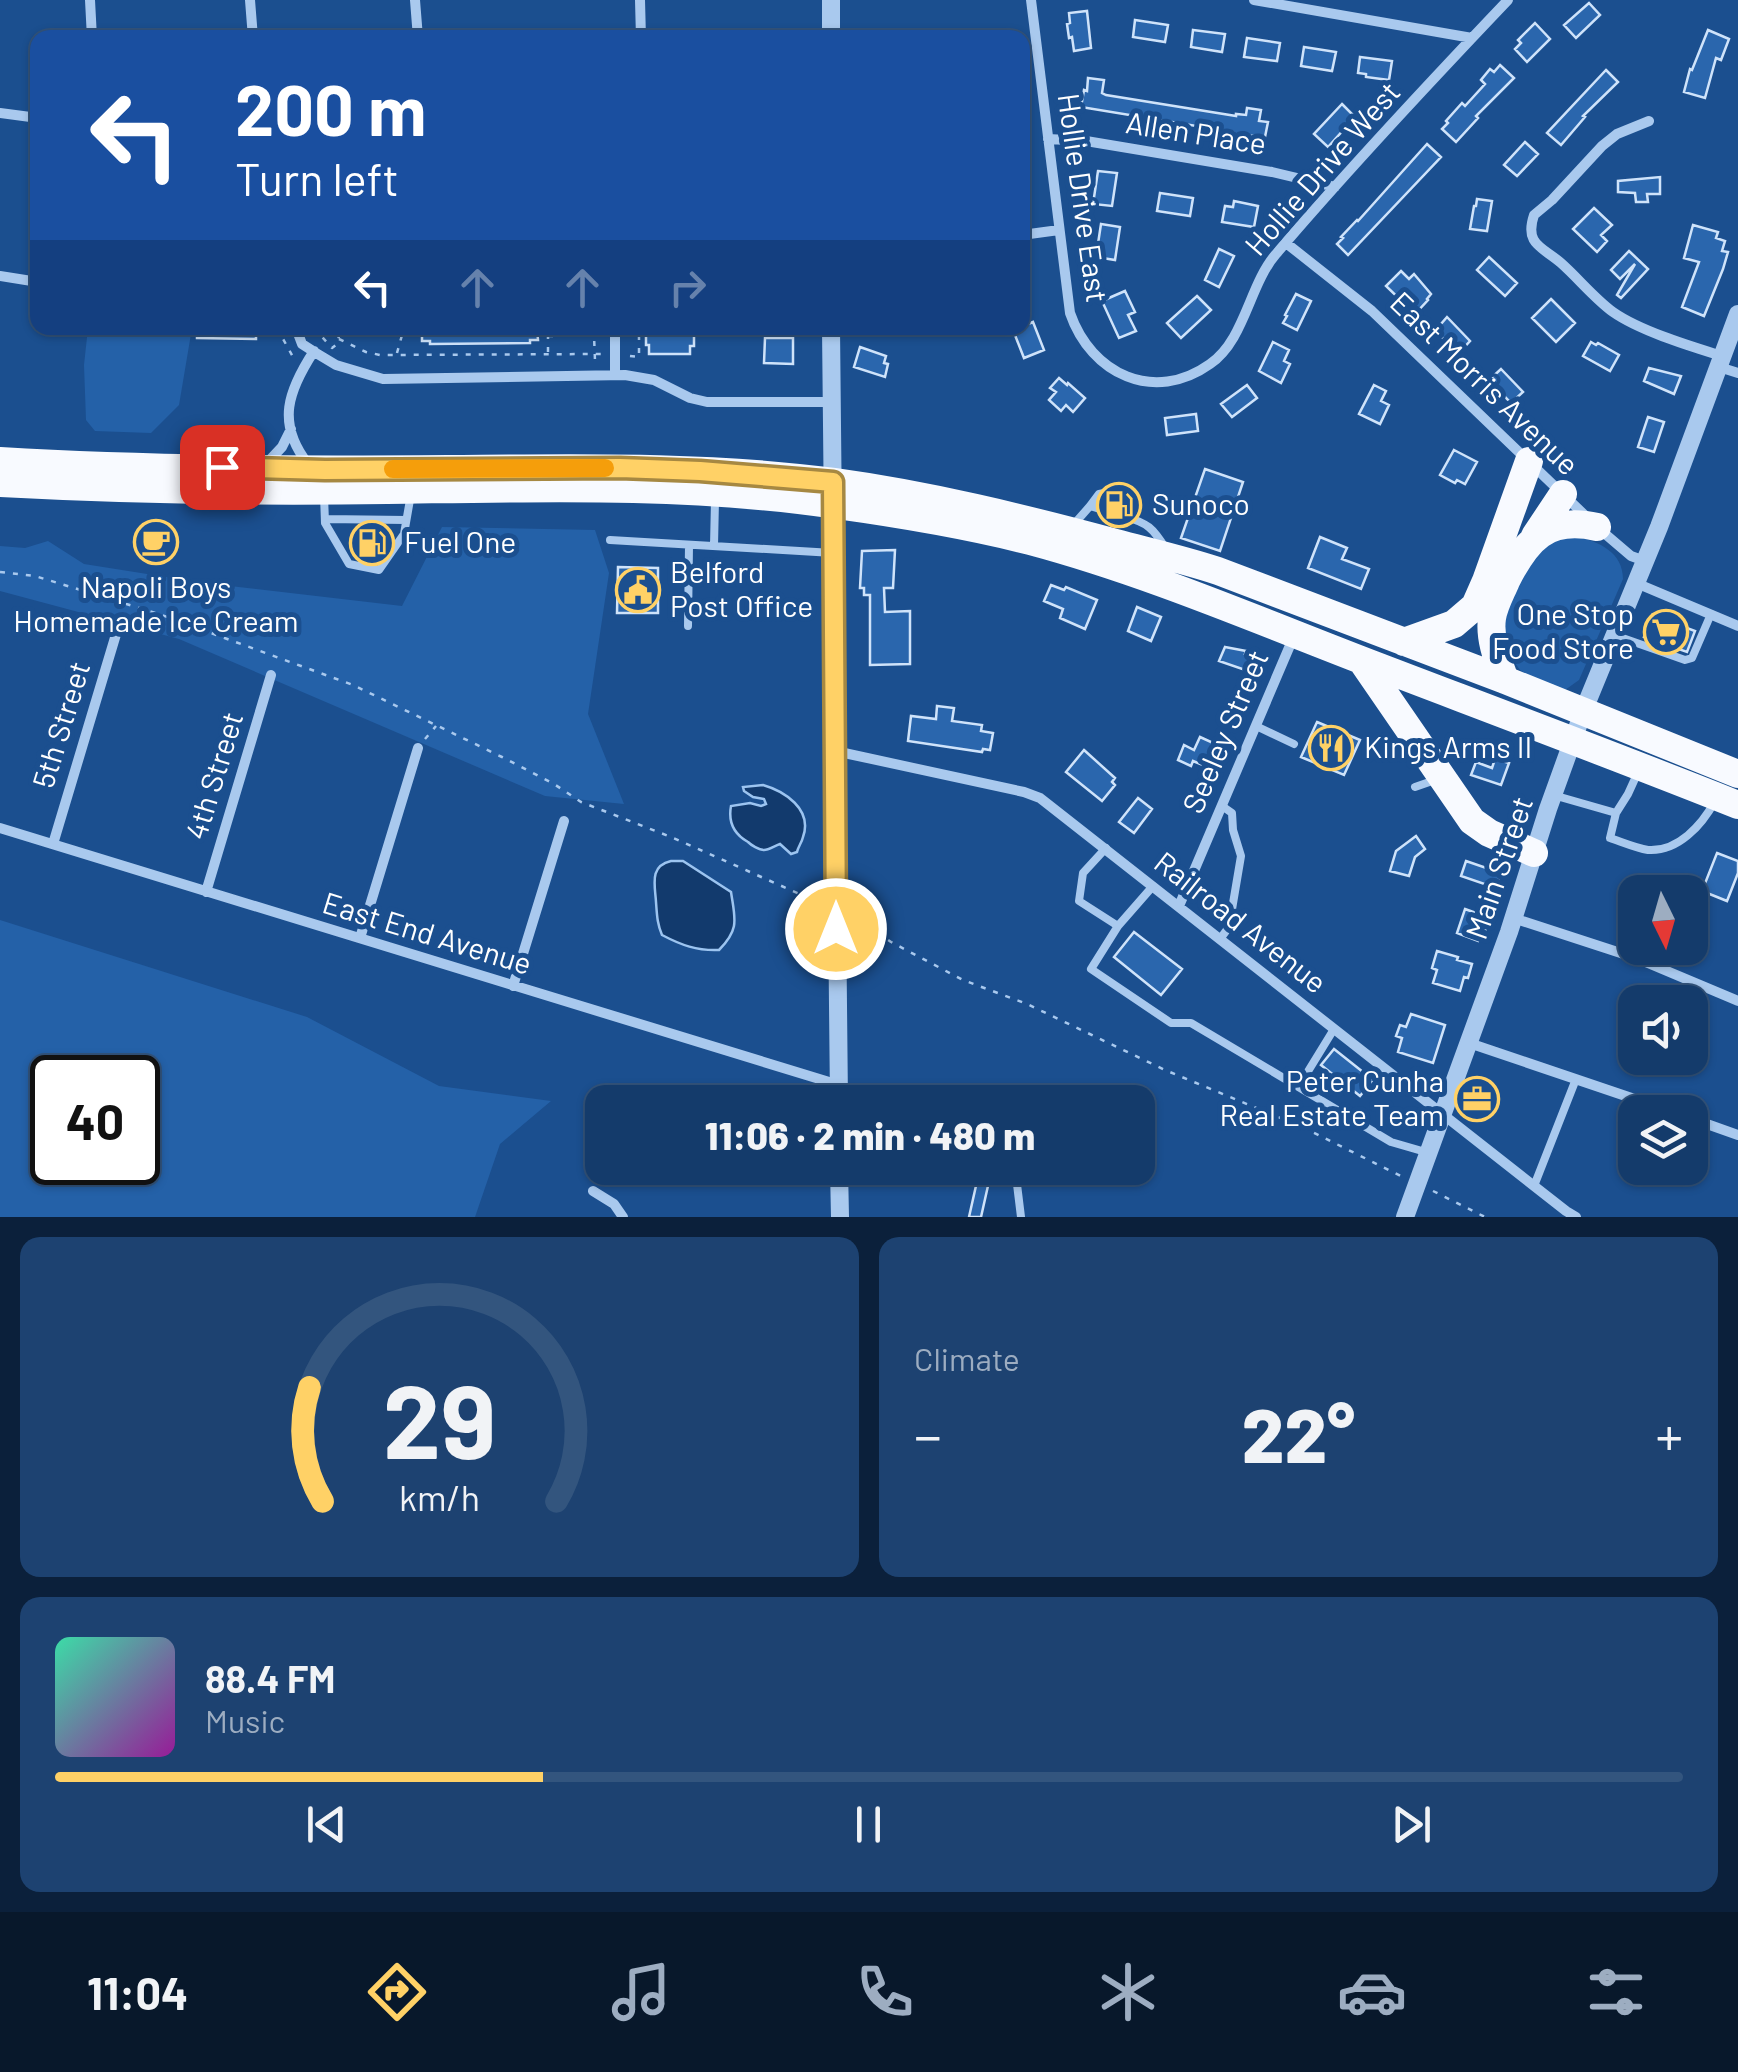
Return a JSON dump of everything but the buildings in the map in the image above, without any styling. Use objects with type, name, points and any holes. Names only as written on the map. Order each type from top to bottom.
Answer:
[{"type":"highway","points":[[0,461],[260,468],[320,493],[620,468],[700,471],[833,493],[990,511],[1218,571],[1506,680],[1738,774]]},
{"type":"highway","points":[[1404,642],[1454,624],[1474,606],[1529,461]]},
{"type":"highway","points":[[0,483],[320,493],[601,488],[715,494],[833,493],[1032,542],[1145,578],[1296,632],[1728,801]]},
{"type":"highway","points":[[1506,680],[1492,636],[1496,602],[1512,570],[1564,494]]},
{"type":"highway","points":[[1534,537],[1555,526],[1576,522],[1597,527]]},
{"type":"highway","points":[[1361,660],[1472,820],[1489,833],[1534,854]]},
{"type":"street","points":[[90,0],[92,30]]},
{"type":"street","points":[[250,0],[252,30]]},
{"type":"street","points":[[415,0],[417,30]]},
{"type":"street","points":[[640,0],[641,30]]},
{"type":"street","points":[[831,30],[832,0]]},
{"type":"street","name":"Hollie Drive East","points":[[1030,0],[1058,230],[1075,328],[1090,352],[1128,377],[1168,381],[1188,375]]},
{"type":"street","points":[[1254,0],[1472,38]]},
{"type":"street","name":"Hollie Drive West","points":[[1188,375],[1212,364],[1226,348],[1273,256],[1508,0]]},
{"type":"street","points":[[0,112],[30,117]]},
{"type":"street","points":[[1649,121],[1617,134],[1602,146],[1534,215],[1534,242],[1617,315],[1721,361],[1738,373]]},
{"type":"street","name":"Allen Place","points":[[1048,139],[1272,172],[1335,187]]},
{"type":"street","points":[[1030,234],[1058,230]]},
{"type":"street","name":"East Morris Avenue","points":[[1286,243],[1372,311],[1597,527],[1631,556],[1645,561]]},
{"type":"street","points":[[0,276],[30,281]]},
{"type":"street","name":"Main Street","points":[[1405,1217],[1583,712],[1738,314]]},
{"type":"street","points":[[299,335],[302,344],[336,364],[383,378],[615,375],[654,380],[707,402],[832,402]]},
{"type":"street","points":[[614,335],[615,375]]},
{"type":"street","points":[[832,335],[839,1085]]},
{"type":"street","points":[[314,351],[290,392],[291,428],[320,493]]},
{"type":"street","points":[[260,468],[276,455],[291,428]]},
{"type":"street","points":[[1636,582],[1738,626]]},
{"type":"street","name":"5th Street","points":[[53,844],[120,621]]},
{"type":"street","name":"Seeley Street","points":[[1179,906],[1296,632]]},
{"type":"street","name":"4th Street","points":[[206,892],[271,675]]},
{"type":"street","points":[[360,938],[418,748]]},
{"type":"street","name":"Railroad Avenue","points":[[836,751],[1040,798],[1576,1217]]},
{"type":"street","points":[[513,986],[564,821]]},
{"type":"street","name":"East End Avenue","points":[[0,828],[513,986],[812,1085]]},
{"type":"street","points":[[1513,918],[1623,954],[1738,1001]]},
{"type":"street","points":[[1469,1043],[1623,1095]]},
{"type":"street","points":[[1708,1124],[1738,1135]]},
{"type":"street","points":[[840,1185],[840,1217]]},
{"type":"street","points":[[594,1191],[614,1204],[623,1217]]},
{"type":"lane","points":[[406,520],[320,493],[325,524],[349,564],[379,570],[404,534],[412,490]]},
{"type":"lane","points":[[1069,530],[1104,492],[1136,502],[1134,519]]},
{"type":"lane","points":[[714,546],[715,494]]},
{"type":"lane","points":[[1090,506],[1102,510]]},
{"type":"lane","points":[[1123,516],[1146,523],[1172,557]]},
{"type":"lane","points":[[610,540],[833,552]]},
{"type":"lane","points":[[688,626],[690,544]]},
{"type":"lane","points":[[1614,635],[1685,660],[1692,658],[1710,614]]},
{"type":"lane","points":[[1256,726],[1294,744]]},
{"type":"lane","points":[[1641,766],[1616,813],[1610,838],[1646,850],[1670,848],[1728,801]]},
{"type":"lane","points":[[1415,787],[1442,777]]},
{"type":"lane","points":[[1553,795],[1616,813]]},
{"type":"lane","points":[[1220,939],[1229,927],[1241,856],[1232,830],[1232,812],[1222,806]]},
{"type":"lane","points":[[1106,848],[1083,873],[1078,901],[1118,926]]},
{"type":"lane","points":[[1153,886],[1118,926],[1091,970],[1171,1023],[1191,1023],[1391,1142],[1429,1153]]},
{"type":"lane","points":[[1300,1086],[1334,1029]]},
{"type":"lane","points":[[1534,1186],[1576,1079]]},
{"type":"lane","points":[[1018,1185],[1021,1217]]},
{"type":"path","points":[[281,335],[294,358]]},
{"type":"path","points":[[320,335],[332,348],[340,335]]},
{"type":"path","points":[[397,355],[402,335]]},
{"type":"path","points":[[548,354],[548,336],[594,335],[596,367]]},
{"type":"path","points":[[623,356],[639,357],[638,335]]},
{"type":"path","points":[[339,339],[366,352],[397,355],[607,355]]},
{"type":"path","points":[[0,572],[35,576],[189,624],[352,685],[542,778],[580,802],[671,837],[824,905]]},
{"type":"path","points":[[418,748],[436,725]]},
{"type":"path","points":[[850,915],[963,980],[1028,1004],[1166,1070],[1302,1127],[1407,1179]]},
{"type":"path","points":[[1428,1188],[1484,1217]]},
{"type":"shaded area","points":[[87,335],[191,335],[179,405],[151,433],[95,431],[86,420]]},
{"type":"shaded area","points":[[442,527],[595,530],[609,573],[588,714],[624,804],[545,796],[179,639],[0,591],[0,546],[25,548],[48,541],[84,564],[204,583],[402,606]]},
{"type":"shaded area","points":[[1576,536],[1601,545],[1614,555],[1623,579],[1579,680],[1565,690],[1534,680],[1520,670],[1505,649],[1499,625],[1529,558],[1554,537]]},
{"type":"shaded area","points":[[763,785],[788,797],[800,810],[805,827],[797,852],[791,854],[780,844],[760,849],[733,827],[731,806],[766,804],[743,787]]},
{"type":"shaded area","points":[[683,861],[731,892],[733,930],[719,950],[689,947],[662,935],[655,877],[659,867]]},
{"type":"shaded area","points":[[0,920],[307,1017],[439,1086],[551,1101],[500,1144],[475,1217],[0,1217]]},
{"type":"slow traffic","points":[[393,469],[605,468]]},
{"type":"place","name":"Sunoco","points":[[1119,505]]},
{"type":"place","name":"Napoli Boys Homemade Ice Cream","points":[[156,542]]},
{"type":"place","name":"Fuel One","points":[[372,543]]},
{"type":"place","name":"Belford Post Office","points":[[638,590]]},
{"type":"place","name":"One Stop Food Store","points":[[1666,632]]},
{"type":"place","name":"Kings Arms II","points":[[1331,748]]},
{"type":"place","name":"Peter Cunha Real Estate Team","points":[[1477,1099]]},
{"type":"route","points":[[222,467],[620,468],[833,482],[836,929]]}]
